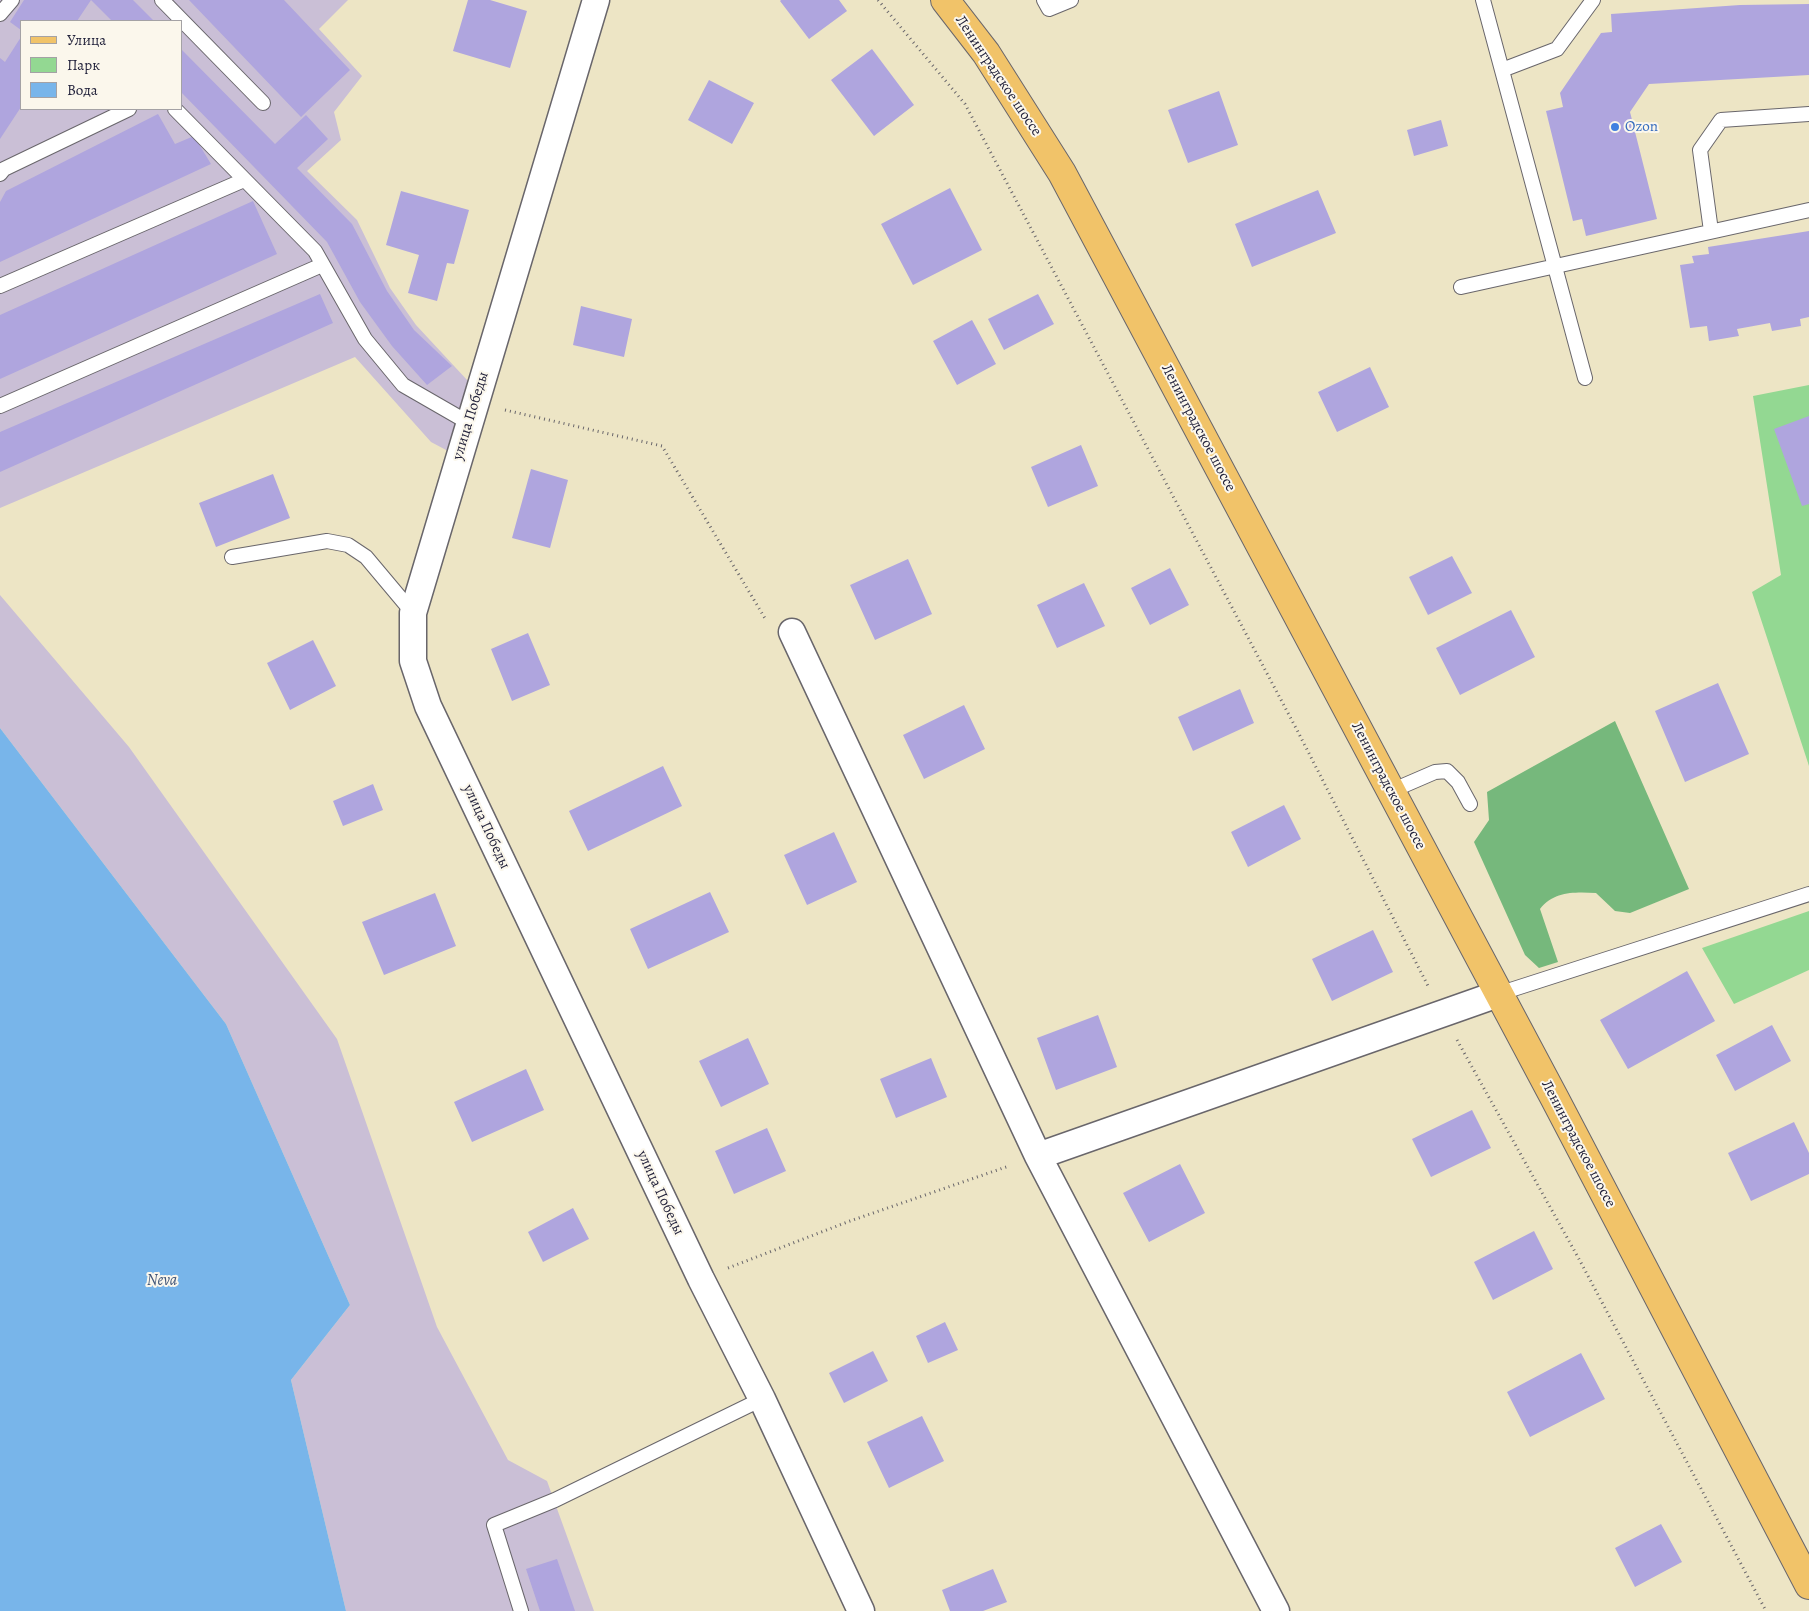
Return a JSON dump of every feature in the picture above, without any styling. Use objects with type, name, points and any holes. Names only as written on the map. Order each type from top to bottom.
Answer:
[{"type":"main road","name":"Ленинградское шоссе","points":[[945,0],[986,53],[1062,172],[1391,791],[1809,1585]]},
{"type":"street","name":"улица Победы","points":[[596,0],[413,613],[413,660],[428,706],[701,1279],[762,1399],[861,1611]]},
{"type":"street","points":[[792,632],[1038,1156],[1276,1611]]},
{"type":"street","points":[[1038,1156],[1498,994]]},
{"type":"lane","points":[[0,14],[12,0]]},
{"type":"lane","points":[[162,0],[182,20]]},
{"type":"lane","points":[[1044,0],[1049,10],[1071,0]]},
{"type":"lane","points":[[1483,0],[1586,378]]},
{"type":"lane","points":[[1502,70],[1557,49],[1592,0]]},
{"type":"lane","points":[[182,20],[263,103]]},
{"type":"lane","points":[[0,174],[4,168],[126,110]]},
{"type":"lane","points":[[176,110],[315,252],[365,339],[403,385],[472,413]]},
{"type":"lane","points":[[1711,231],[1700,150],[1720,120],[1809,114]]},
{"type":"lane","points":[[0,286],[244,180]]},
{"type":"lane","points":[[1461,287],[1809,210]]},
{"type":"lane","points":[[0,406],[322,265]]},
{"type":"lane","points":[[232,557],[327,541],[348,545],[366,557],[413,613]]},
{"type":"lane","points":[[1391,791],[1435,772],[1447,771],[1458,782],[1470,804]]},
{"type":"lane","points":[[1498,994],[1809,894]]},
{"type":"lane","points":[[521,1611],[494,1525],[555,1500],[762,1399]]},
{"type":"path","points":[[878,0],[964,104],[1293,721],[1442,1015],[1579,1259],[1766,1611]]},
{"type":"path","points":[[472,413],[662,446],[766,620],[792,632]]},
{"type":"path","points":[[701,1279],[850,1221],[1038,1156]]},
{"type":"shaded area","points":[[0,0],[348,0],[319,29],[362,76],[334,112],[341,140],[307,171],[357,220],[390,288],[416,325],[468,381],[448,451],[431,442],[355,357],[0,508]]},
{"type":"shaded area","points":[[0,595],[129,747],[337,1039],[437,1327],[508,1460],[547,1481],[594,1611],[346,1611],[291,1380],[350,1305],[226,1024],[0,728]]},
{"type":"green space","points":[[1809,385],[1809,766],[1752,592],[1781,575],[1753,396]]},
{"type":"green space","points":[[1615,721],[1689,889],[1630,913],[1615,911],[1596,893],[1565,894],[1552,899],[1540,909],[1558,962],[1539,968],[1525,955],[1474,842],[1489,820],[1487,792]]},
{"type":"green space","points":[[1809,911],[1809,970],[1734,1004],[1702,948]]},
{"type":"water","name":"Neva","points":[[0,728],[226,1024],[350,1305],[291,1380],[346,1611],[0,1611]]},
{"type":"building","points":[[24,0],[91,0],[78,20],[20,20],[20,29],[10,22]]},
{"type":"building","points":[[91,0],[133,0],[153,20],[111,20]]},
{"type":"building","points":[[189,0],[284,0],[350,70],[301,117]]},
{"type":"building","points":[[468,0],[490,0],[527,11],[510,68],[453,51]]},
{"type":"building","points":[[781,0],[839,0],[847,11],[809,39]]},
{"type":"building","points":[[1809,4],[1809,75],[1649,84],[1630,112],[1657,219],[1586,236],[1582,219],[1573,221],[1546,111],[1563,107],[1560,93],[1601,33],[1612,32],[1611,14],[1740,5]]},
{"type":"building","points":[[20,39],[20,109],[0,139],[0,58],[5,62]]},
{"type":"building","points":[[872,49],[914,105],[874,136],[831,80]]},
{"type":"building","points":[[182,50],[275,144],[306,115],[328,139],[297,168],[352,224],[387,291],[414,330],[452,366],[427,385],[392,346],[360,302],[327,242],[182,93]]},
{"type":"building","points":[[709,80],[754,103],[732,144],[688,120]]},
{"type":"building","points":[[1219,91],[1238,145],[1188,163],[1168,110]]},
{"type":"building","points":[[158,114],[175,144],[194,136],[211,164],[0,262],[0,202],[6,191]]},
{"type":"building","points":[[1441,120],[1448,146],[1414,156],[1407,130]]},
{"type":"building","points":[[950,188],[982,250],[913,285],[881,224]]},
{"type":"building","points":[[1318,190],[1336,233],[1252,267],[1235,224]]},
{"type":"building","points":[[401,191],[469,210],[454,264],[447,263],[437,301],[408,293],[419,255],[386,245]]},
{"type":"building","points":[[253,201],[277,254],[0,379],[0,315]]},
{"type":"building","points":[[1809,231],[1809,317],[1800,319],[1801,326],[1772,331],[1770,323],[1737,329],[1739,336],[1709,341],[1707,326],[1690,328],[1680,265],[1694,263],[1692,256],[1709,254],[1708,247]]},
{"type":"building","points":[[320,294],[333,323],[0,472],[0,432]]},
{"type":"building","points":[[1038,294],[1054,324],[1004,350],[988,319]]},
{"type":"building","points":[[581,306],[632,319],[624,357],[573,345]]},
{"type":"building","points":[[972,320],[996,364],[957,385],[933,341]]},
{"type":"building","points":[[1370,367],[1389,407],[1337,432],[1318,392]]},
{"type":"building","points":[[1809,416],[1809,504],[1802,506],[1774,429]]},
{"type":"building","points":[[1081,445],[1098,486],[1048,507],[1031,467]]},
{"type":"building","points":[[531,469],[568,480],[550,548],[512,538]]},
{"type":"building","points":[[273,474],[290,518],[216,547],[199,503]]},
{"type":"building","points":[[1452,556],[1472,593],[1428,615],[1409,577]]},
{"type":"building","points":[[908,559],[932,614],[875,640],[850,585]]},
{"type":"building","points":[[1170,568],[1189,605],[1150,625],[1131,588]]},
{"type":"building","points":[[1084,583],[1105,626],[1057,648],[1037,605]]},
{"type":"building","points":[[1511,610],[1535,657],[1460,695],[1436,648]]},
{"type":"building","points":[[528,633],[550,685],[512,701],[491,649]]},
{"type":"building","points":[[313,640],[336,686],[290,710],[267,663]]},
{"type":"building","points":[[1718,683],[1749,754],[1685,782],[1655,711]]},
{"type":"building","points":[[1240,689],[1254,723],[1193,751],[1178,717]]},
{"type":"building","points":[[964,705],[985,749],[924,779],[903,735]]},
{"type":"building","points":[[663,766],[682,806],[588,851],[569,811]]},
{"type":"building","points":[[373,784],[383,810],[343,826],[333,801]]},
{"type":"building","points":[[1284,805],[1301,839],[1248,867],[1231,832]]},
{"type":"building","points":[[834,832],[857,882],[807,905],[784,855]]},
{"type":"building","points":[[710,892],[729,932],[648,969],[630,929]]},
{"type":"building","points":[[435,893],[456,946],[384,975],[362,922]]},
{"type":"building","points":[[1373,930],[1393,972],[1332,1001],[1312,959]]},
{"type":"building","points":[[1687,971],[1715,1021],[1628,1069],[1600,1020]]},
{"type":"building","points":[[1098,1015],[1117,1067],[1056,1090],[1037,1038]]},
{"type":"building","points":[[1772,1025],[1791,1061],[1735,1091],[1716,1055]]},
{"type":"building","points":[[748,1038],[769,1084],[721,1107],[699,1061]]},
{"type":"building","points":[[931,1058],[947,1097],[896,1118],[880,1079]]},
{"type":"building","points":[[526,1069],[544,1110],[472,1142],[454,1102]]},
{"type":"building","points":[[1472,1110],[1491,1148],[1431,1177],[1412,1139]]},
{"type":"building","points":[[1794,1122],[1809,1153],[1809,1174],[1751,1201],[1728,1153]]},
{"type":"building","points":[[767,1128],[786,1171],[734,1194],[715,1151]]},
{"type":"building","points":[[1180,1164],[1205,1213],[1149,1242],[1123,1193]]},
{"type":"building","points":[[573,1208],[589,1239],[543,1262],[528,1232]]},
{"type":"building","points":[[1534,1231],[1553,1269],[1493,1300],[1474,1262]]},
{"type":"building","points":[[945,1322],[958,1350],[928,1363],[916,1336]]},
{"type":"building","points":[[873,1351],[888,1381],[844,1403],[829,1373]]},
{"type":"building","points":[[1581,1353],[1605,1399],[1530,1437],[1507,1392]]},
{"type":"building","points":[[922,1416],[944,1461],[889,1488],[867,1442]]},
{"type":"building","points":[[1661,1524],[1682,1562],[1635,1587],[1615,1548]]},
{"type":"building","points":[[557,1559],[575,1611],[540,1611],[526,1569]]},
{"type":"building","points":[[993,1569],[1007,1602],[983,1611],[950,1611],[942,1590]]},
{"type":"place","name":"Ozon","points":[[1615,127]]}]
